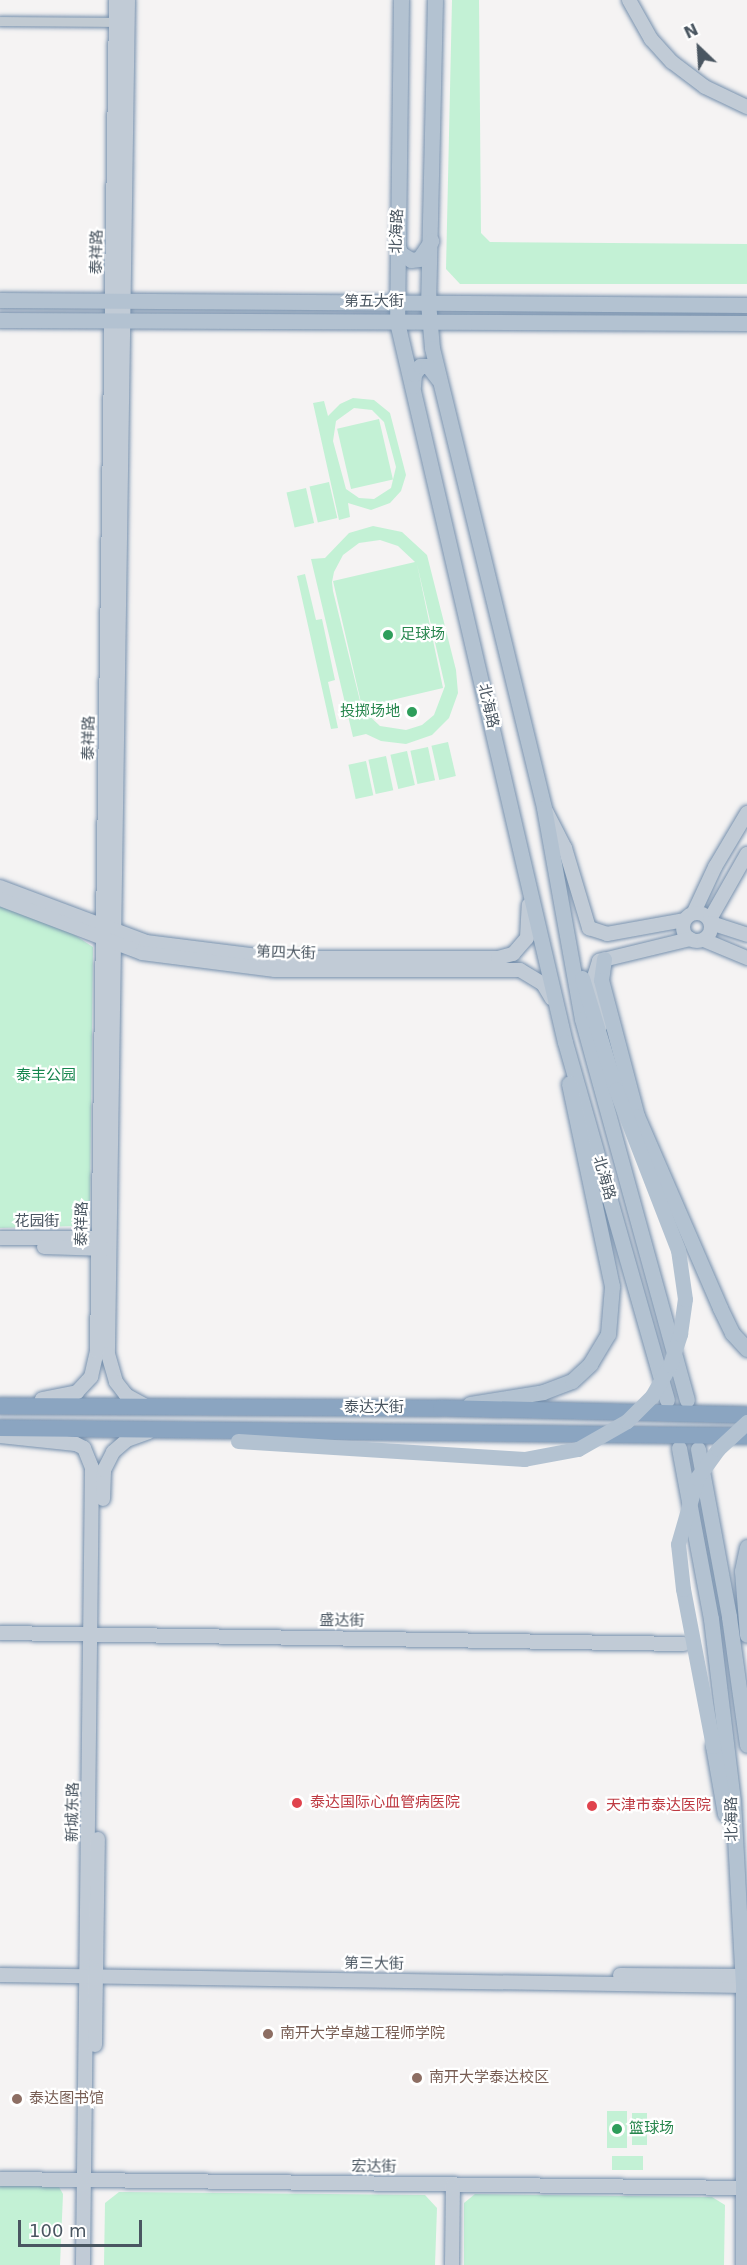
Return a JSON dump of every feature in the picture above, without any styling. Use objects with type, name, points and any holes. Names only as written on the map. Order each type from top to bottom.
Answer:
[{"type":"highway","name":"泰达大街","points":[[0,1405],[156,1410],[441,1408],[747,1415]]},
{"type":"highway","name":"泰达大街","points":[[0,1428],[747,1436]]},
{"type":"main road","name":"北海路","points":[[401,0],[395,268],[410,313],[432,348],[544,808],[585,1030],[687,1400]]},
{"type":"main road","points":[[410,313],[430,267],[435,0]]},
{"type":"main road","points":[[397,240],[400,253],[411,260],[419,259],[431,240]]},
{"type":"main road","points":[[363,302],[385,293],[395,268]]},
{"type":"main road","name":"第五大街","points":[[0,300],[363,302],[463,322],[747,323]]},
{"type":"main road","points":[[410,313],[462,302],[747,305]]},
{"type":"main road","name":"北海路","points":[[410,313],[405,354],[528,874],[565,1042],[667,1400]]},
{"type":"main road","name":"第五大街","points":[[0,320],[363,321],[410,313]]},
{"type":"main road","points":[[363,321],[385,328],[405,354]]},
{"type":"main road","points":[[432,348],[438,330],[463,322]]},
{"type":"main road","points":[[413,390],[414,374],[420,366],[428,366],[441,384]]},
{"type":"main road","points":[[200,1431],[238,1441],[524,1459],[578,1449],[627,1421],[652,1396],[670,1365],[680,1334],[685,1299],[678,1250],[616,1090],[570,944]]},
{"type":"main road","points":[[604,959],[601,980],[637,1116],[720,1308],[732,1333],[747,1349]]},
{"type":"main road","points":[[441,1408],[557,1388],[572,1381],[590,1364],[608,1334],[612,1286],[578,1133],[565,1042]]},
{"type":"main road","points":[[733,1855],[683,1589],[678,1544],[697,1478],[718,1449],[747,1422]]},
{"type":"main road","name":"北海路","points":[[678,1448],[705,1586],[723,1704],[733,1800],[733,1855],[745,1981],[746,2188],[743,2265]]},
{"type":"main road","points":[[698,1449],[729,1617],[747,1745]]},
{"type":"main road","points":[[747,1547],[742,1571],[747,1635]]},
{"type":"main road","points":[[739,1936],[747,1951]]},
{"type":"street","name":"泰祥路","points":[[116,0],[122,22]]},
{"type":"street","name":"泰祥路","points":[[128,0],[122,22],[104,1243],[108,1364],[126,1395],[156,1410]]},
{"type":"street","points":[[629,0],[651,39],[672,62],[705,87],[747,106]]},
{"type":"street","points":[[638,0],[660,37],[682,60],[703,76],[747,97]]},
{"type":"street","points":[[0,21],[122,22]]},
{"type":"street","points":[[544,808],[565,849],[589,928],[607,934],[689,916],[710,921],[747,936]]},
{"type":"street","points":[[747,813],[689,916],[684,933],[747,958]]},
{"type":"street","points":[[605,1051],[595,974],[596,965],[604,959],[697,939],[710,933],[710,921],[747,854]]},
{"type":"street","points":[[0,887],[166,946],[253,957],[484,960],[513,954],[527,938],[528,874]]},
{"type":"street","name":"第四大街","points":[[0,899],[108,942],[210,964],[275,970],[520,970],[543,984],[559,1015]]},
{"type":"street","name":"花园街","points":[[0,1238],[104,1243]]},
{"type":"street","name":"泰祥路","points":[[0,1405],[69,1397],[91,1377],[97,1351],[104,1243]]},
{"type":"street","name":"花园街","points":[[0,1246],[104,1243]]},
{"type":"street","name":"新城东路","points":[[90,2265],[88,2181],[91,1973],[97,1633],[104,1470],[119,1445],[154,1431]]},
{"type":"street","name":"新城东路","points":[[0,1436],[66,1442],[84,1448],[90,1458],[94,1497],[97,1633]]},
{"type":"street","name":"盛达街","points":[[0,1633],[684,1644]]},
{"type":"street","name":"第三大街","points":[[0,1966],[91,1973]]},
{"type":"street","name":"第三大街","points":[[0,1975],[91,1973],[745,1981]]},
{"type":"street","name":"宏达街","points":[[0,2179],[746,2188]]},
{"type":"street","name":"新城东路","points":[[83,2265],[88,2181]]},
{"type":"street","points":[[452,2265],[453,2184]]},
{"type":"green space","points":[[452,0],[479,0],[481,233],[490,242],[747,244],[747,284],[460,284],[446,269]]},
{"type":"green space","points":[[353,398],[374,400],[390,413],[406,475],[401,491],[390,503],[371,510],[348,503],[350,517],[339,520],[313,403],[324,401],[328,416],[340,404]],"holes":[[[354,408],[372,410],[384,422],[396,467],[391,488],[374,499],[359,498],[346,489],[333,441],[336,421]]]},
{"type":"green space","points":[[379,419],[393,479],[351,489],[337,429]]},
{"type":"green space","points":[[329,482],[337,518],[318,523],[310,486]]},
{"type":"green space","points":[[306,488],[314,523],[295,528],[287,492]]},
{"type":"green space","points":[[373,526],[402,532],[427,555],[456,670],[458,693],[449,718],[432,735],[406,744],[381,741],[366,734],[353,737],[311,559],[325,558],[349,533]],"holes":[[[380,540],[398,546],[415,562],[333,581],[362,707],[443,688],[417,564],[445,686],[434,715],[422,725],[406,730],[380,726],[362,709],[332,582],[334,572],[343,555],[359,543]]]},
{"type":"green space","points":[[305,574],[316,620],[322,619],[335,680],[328,682],[338,728],[331,729],[297,576]]},
{"type":"green space","points":[[448,742],[456,776],[439,780],[431,746]]},
{"type":"green space","points":[[428,747],[435,780],[417,784],[410,751]]},
{"type":"green space","points":[[407,751],[415,785],[398,789],[390,755]]},
{"type":"green space","points":[[386,756],[393,790],[376,794],[368,760]]},
{"type":"green space","points":[[366,761],[373,795],[356,799],[348,765]]},
{"type":"green space","name":"泰丰公园","points":[[0,905],[70,932],[93,947],[90,1205],[86,1221],[78,1226],[0,1228]]},
{"type":"green space","name":"篮球场","points":[[607,2111],[627,2111],[627,2148],[607,2148]]},
{"type":"green space","points":[[632,2113],[647,2113],[647,2145],[632,2145]]},
{"type":"green space","points":[[612,2156],[643,2156],[643,2170],[612,2170]]},
{"type":"green space","points":[[0,2185],[59,2187],[63,2194],[60,2265],[0,2265]]},
{"type":"green space","points":[[119,2192],[425,2195],[437,2208],[435,2265],[104,2265],[105,2203]]},
{"type":"green space","points":[[475,2194],[712,2197],[725,2205],[724,2265],[464,2265],[464,2203]]},
{"type":"place","name":"足球场","points":[[388,635]]},
{"type":"place","name":"投掷场地","points":[[412,712]]},
{"type":"place","name":"泰达国际心血管病医院","points":[[297,1803]]},
{"type":"place","name":"天津市泰达医院","points":[[592,1806]]},
{"type":"place","name":"南开大学卓越工程师学院","points":[[268,2034]]},
{"type":"place","name":"南开大学泰达校区","points":[[417,2078]]},
{"type":"place","name":"泰达图书馆","points":[[17,2099]]},
{"type":"place","name":"篮球场","points":[[617,2129]]}]
